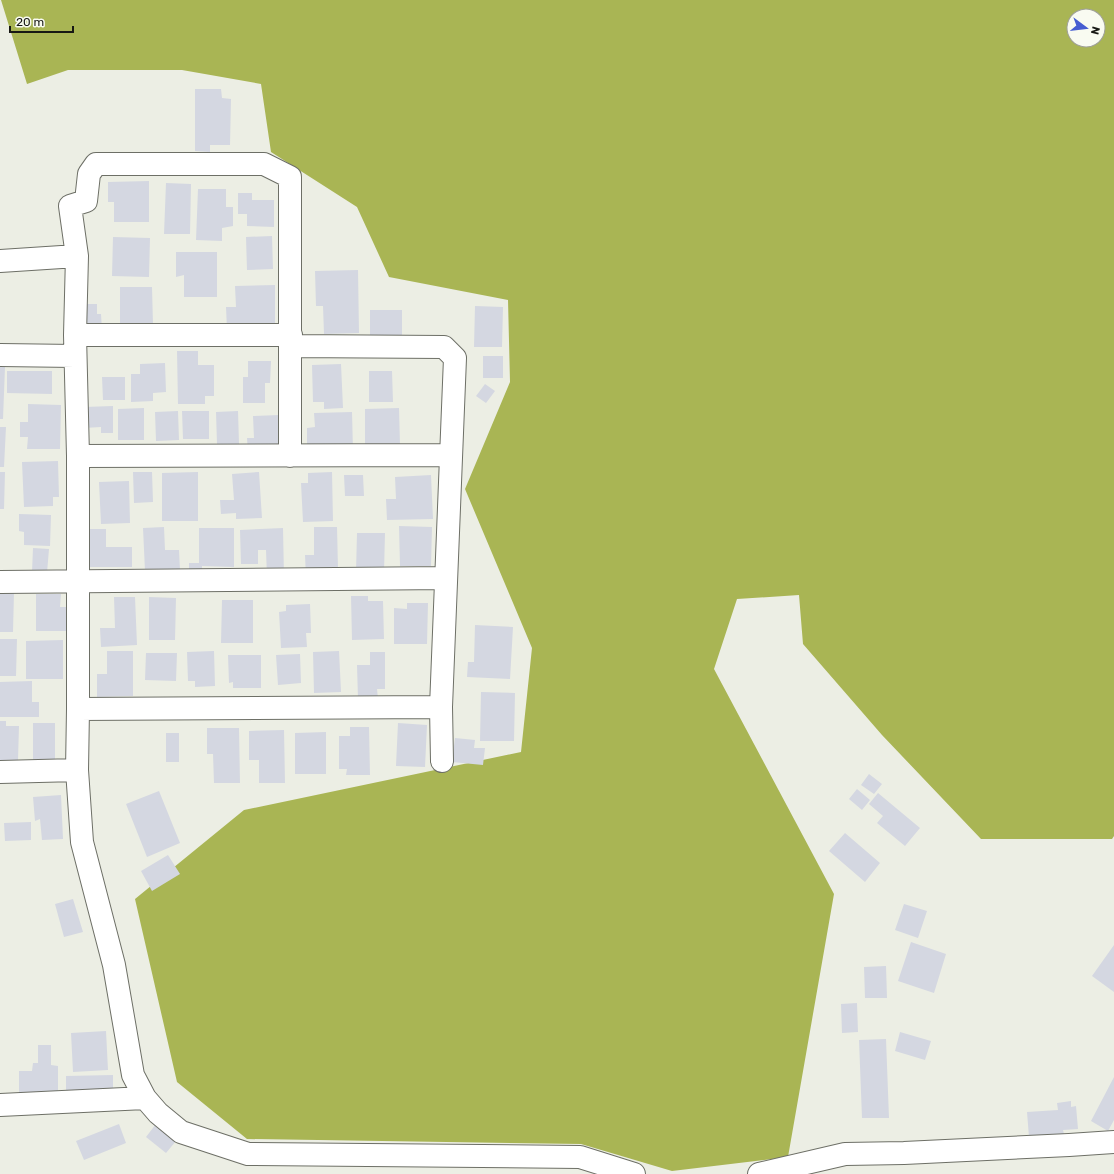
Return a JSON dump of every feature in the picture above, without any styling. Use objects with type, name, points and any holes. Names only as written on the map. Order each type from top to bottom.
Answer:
[{"type":"street","points":[[290,456],[290,177],[264,164],[96,164],[89,174],[86,201],[70,206],[77,256],[75,345],[78,456],[77,770],[82,842],[114,965],[133,1075],[145,1098],[158,1113],[181,1132],[248,1154],[580,1157],[634,1174]]},
{"type":"street","points":[[0,261],[77,256]]},
{"type":"street","points":[[0,355],[75,345],[291,341],[444,347],[455,358],[441,707],[442,761]]},
{"type":"street","points":[[78,456],[451,456]]},
{"type":"street","points":[[0,582],[446,578]]},
{"type":"street","points":[[78,709],[441,707]]},
{"type":"street","points":[[0,772],[77,770]]},
{"type":"street","points":[[0,1105],[145,1098]]},
{"type":"street","points":[[760,1174],[845,1154],[904,1153],[1114,1142]]},
{"type":"green space","points":[[1,0],[1114,0],[1114,836],[1112,839],[981,839],[882,735],[803,644],[799,595],[737,599],[714,669],[834,894],[788,1157],[672,1171],[581,1144],[247,1139],[177,1082],[135,899],[244,810],[521,752],[532,648],[465,489],[510,382],[508,300],[389,277],[357,207],[271,152],[261,84],[182,70],[68,70],[27,84]]},
{"type":"building","points":[[195,89],[221,89],[222,98],[231,99],[230,145],[210,145],[210,152],[195,151]]},
{"type":"building","points":[[149,181],[149,222],[114,222],[114,202],[108,202],[108,182]]},
{"type":"building","points":[[166,183],[191,184],[190,234],[164,234]]},
{"type":"building","points":[[198,189],[226,189],[226,207],[233,207],[233,226],[222,228],[222,241],[196,240]]},
{"type":"building","points":[[238,193],[252,193],[252,200],[274,200],[274,227],[247,226],[247,214],[238,214]]},
{"type":"building","points":[[272,236],[273,269],[247,270],[246,237]]},
{"type":"building","points":[[113,237],[150,238],[149,277],[112,276]]},
{"type":"building","points":[[176,252],[217,252],[217,297],[184,297],[184,275],[176,277]]},
{"type":"building","points":[[358,270],[359,333],[324,334],[323,306],[316,306],[315,271]]},
{"type":"building","points":[[275,285],[275,329],[227,330],[226,307],[236,307],[235,286]]},
{"type":"building","points":[[120,287],[152,287],[153,325],[120,325]]},
{"type":"building","points":[[80,304],[97,304],[97,314],[101,314],[102,331],[81,332]]},
{"type":"building","points":[[475,306],[503,307],[502,347],[474,347]]},
{"type":"building","points":[[370,310],[402,310],[402,338],[370,338]]},
{"type":"building","points":[[177,351],[198,351],[198,365],[214,365],[214,396],[205,396],[205,404],[178,404]]},
{"type":"building","points":[[483,356],[503,356],[503,378],[483,378]]},
{"type":"building","points":[[248,361],[271,361],[270,383],[265,383],[265,403],[243,403],[243,377],[248,377]]},
{"type":"building","points":[[165,363],[166,392],[153,393],[153,401],[131,402],[131,374],[140,374],[140,364]]},
{"type":"building","points":[[341,364],[343,408],[324,409],[324,402],[313,402],[312,365]]},
{"type":"building","points":[[0,367],[5,367],[3,419],[0,419]]},
{"type":"building","points":[[7,371],[52,371],[52,394],[7,393]]},
{"type":"building","points":[[369,371],[392,371],[393,402],[369,402]]},
{"type":"building","points":[[102,377],[125,377],[125,400],[103,400]]},
{"type":"building","points":[[485,384],[495,391],[486,403],[476,396]]},
{"type":"building","points":[[28,404],[61,405],[60,449],[27,449],[28,437],[20,437],[20,422],[28,422]]},
{"type":"building","points":[[113,406],[113,433],[101,433],[101,427],[84,428],[84,407]]},
{"type":"building","points":[[144,408],[144,440],[118,440],[118,409]]},
{"type":"building","points":[[399,408],[400,445],[365,446],[365,409]]},
{"type":"building","points":[[178,411],[179,440],[156,441],[155,412]]},
{"type":"building","points":[[182,411],[209,411],[209,439],[183,439]]},
{"type":"building","points":[[238,411],[239,444],[217,444],[216,412]]},
{"type":"building","points":[[352,412],[353,451],[307,452],[307,428],[315,427],[314,413]]},
{"type":"building","points":[[279,415],[280,451],[248,453],[247,438],[254,438],[253,416]]},
{"type":"building","points":[[0,427],[6,427],[4,467],[0,467]]},
{"type":"building","points":[[58,461],[59,497],[53,497],[53,506],[24,507],[22,462]]},
{"type":"building","points":[[0,472],[5,472],[4,509],[0,509]]},
{"type":"building","points":[[133,472],[152,472],[153,502],[134,503]]},
{"type":"building","points":[[198,472],[198,521],[162,521],[162,473]]},
{"type":"building","points":[[259,472],[262,518],[236,519],[236,513],[221,514],[220,500],[234,500],[232,474]]},
{"type":"building","points":[[332,472],[333,521],[303,522],[301,483],[308,483],[308,473]]},
{"type":"building","points":[[344,475],[363,475],[364,496],[345,496]]},
{"type":"building","points":[[431,475],[433,519],[387,520],[386,499],[396,499],[395,477]]},
{"type":"building","points":[[129,481],[130,523],[101,524],[99,482]]},
{"type":"building","points":[[19,514],[51,515],[50,546],[24,545],[24,532],[19,531]]},
{"type":"building","points":[[399,526],[432,527],[431,566],[400,566]]},
{"type":"building","points":[[164,527],[165,550],[179,550],[180,570],[145,571],[143,528]]},
{"type":"building","points":[[314,527],[337,527],[338,569],[306,578],[305,555],[314,555]]},
{"type":"building","points":[[199,528],[234,528],[234,567],[202,566],[202,578],[189,578],[189,563],[199,563]]},
{"type":"building","points":[[283,528],[284,577],[267,577],[266,550],[258,550],[258,564],[241,564],[240,530]]},
{"type":"building","points":[[83,529],[106,529],[106,547],[132,547],[132,567],[83,567]]},
{"type":"building","points":[[357,533],[385,533],[384,572],[356,572]]},
{"type":"building","points":[[33,548],[49,549],[47,573],[32,572]]},
{"type":"building","points":[[0,591],[14,592],[13,632],[0,632]]},
{"type":"building","points":[[36,594],[61,594],[60,607],[66,607],[66,631],[36,631]]},
{"type":"building","points":[[351,596],[368,596],[368,601],[383,601],[384,639],[352,640]]},
{"type":"building","points":[[114,597],[135,597],[137,645],[101,647],[100,628],[115,628]]},
{"type":"building","points":[[149,597],[176,598],[175,640],[149,640]]},
{"type":"building","points":[[222,600],[253,600],[253,643],[221,643]]},
{"type":"building","points":[[407,603],[428,603],[427,644],[394,644],[394,608],[407,609]]},
{"type":"building","points":[[310,604],[311,633],[306,633],[307,647],[281,648],[279,612],[286,611],[286,605]]},
{"type":"building","points":[[475,625],[513,627],[510,679],[467,677],[468,662],[474,662]]},
{"type":"building","points":[[0,639],[17,639],[16,676],[0,676]]},
{"type":"building","points":[[63,640],[63,679],[26,679],[26,641]]},
{"type":"building","points":[[107,651],[133,651],[133,696],[97,697],[97,674],[107,674]]},
{"type":"building","points":[[214,651],[215,686],[195,687],[195,681],[188,681],[187,652]]},
{"type":"building","points":[[339,651],[341,692],[314,693],[313,652]]},
{"type":"building","points":[[370,652],[385,652],[385,689],[377,689],[378,699],[358,699],[357,665],[370,665]]},
{"type":"building","points":[[146,653],[177,653],[176,681],[145,680]]},
{"type":"building","points":[[300,654],[301,683],[278,685],[276,655]]},
{"type":"building","points":[[228,655],[261,655],[261,688],[233,688],[233,682],[229,683]]},
{"type":"building","points":[[32,681],[32,702],[39,702],[39,717],[0,717],[0,682]]},
{"type":"building","points":[[481,692],[515,693],[514,741],[480,741]]},
{"type":"building","points":[[0,721],[6,721],[6,726],[19,726],[18,760],[0,760]]},
{"type":"building","points":[[33,723],[55,723],[55,760],[33,760]]},
{"type":"building","points":[[398,723],[427,725],[425,767],[396,766]]},
{"type":"building","points":[[350,727],[369,727],[370,775],[346,775],[347,769],[339,769],[339,736],[350,736]]},
{"type":"building","points":[[207,728],[239,728],[240,783],[214,783],[213,754],[207,754]]},
{"type":"building","points":[[284,730],[285,783],[259,783],[259,760],[249,760],[249,731]]},
{"type":"building","points":[[326,732],[326,774],[295,774],[295,733]]},
{"type":"building","points":[[166,733],[179,733],[179,762],[166,762]]},
{"type":"building","points":[[455,738],[475,740],[474,748],[485,748],[483,765],[452,762]]},
{"type":"building","points":[[869,774],[882,784],[874,794],[861,785]]},
{"type":"building","points":[[857,789],[870,800],[862,810],[849,799]]},
{"type":"building","points":[[159,791],[180,843],[147,857],[126,804]]},
{"type":"building","points":[[878,793],[920,828],[905,846],[877,823],[883,816],[869,804]]},
{"type":"building","points":[[61,795],[63,839],[42,840],[40,819],[35,821],[33,797]]},
{"type":"building","points":[[31,822],[31,840],[5,841],[4,823]]},
{"type":"building","points":[[845,833],[880,863],[865,882],[829,851]]},
{"type":"building","points":[[168,855],[180,874],[152,891],[141,871]]},
{"type":"building","points":[[73,899],[83,932],[64,937],[55,904]]},
{"type":"building","points":[[904,904],[927,911],[918,938],[895,930]]},
{"type":"building","points":[[911,942],[946,954],[934,993],[898,981]]},
{"type":"building","points":[[1114,945],[1114,992],[1092,976]]},
{"type":"building","points":[[886,966],[887,998],[865,998],[864,967]]},
{"type":"building","points":[[857,1003],[858,1032],[842,1033],[841,1004]]},
{"type":"building","points":[[106,1031],[108,1070],[73,1072],[71,1033]]},
{"type":"building","points":[[900,1032],[931,1041],[925,1060],[895,1051]]},
{"type":"building","points":[[886,1039],[889,1118],[862,1118],[859,1040]]},
{"type":"building","points":[[38,1045],[51,1045],[51,1065],[58,1066],[58,1092],[19,1099],[19,1071],[32,1071],[33,1063],[38,1063]]},
{"type":"building","points":[[113,1075],[113,1090],[66,1091],[66,1076]]},
{"type":"building","points":[[1114,1077],[1114,1120],[1108,1131],[1091,1121]]},
{"type":"building","points":[[1071,1101],[1071,1107],[1076,1106],[1078,1129],[1063,1130],[1064,1134],[1029,1137],[1027,1112],[1058,1110],[1057,1103]]},
{"type":"building","points":[[119,1124],[126,1143],[84,1160],[76,1141]]},
{"type":"building","points":[[156,1124],[176,1141],[166,1153],[146,1137]]}]
